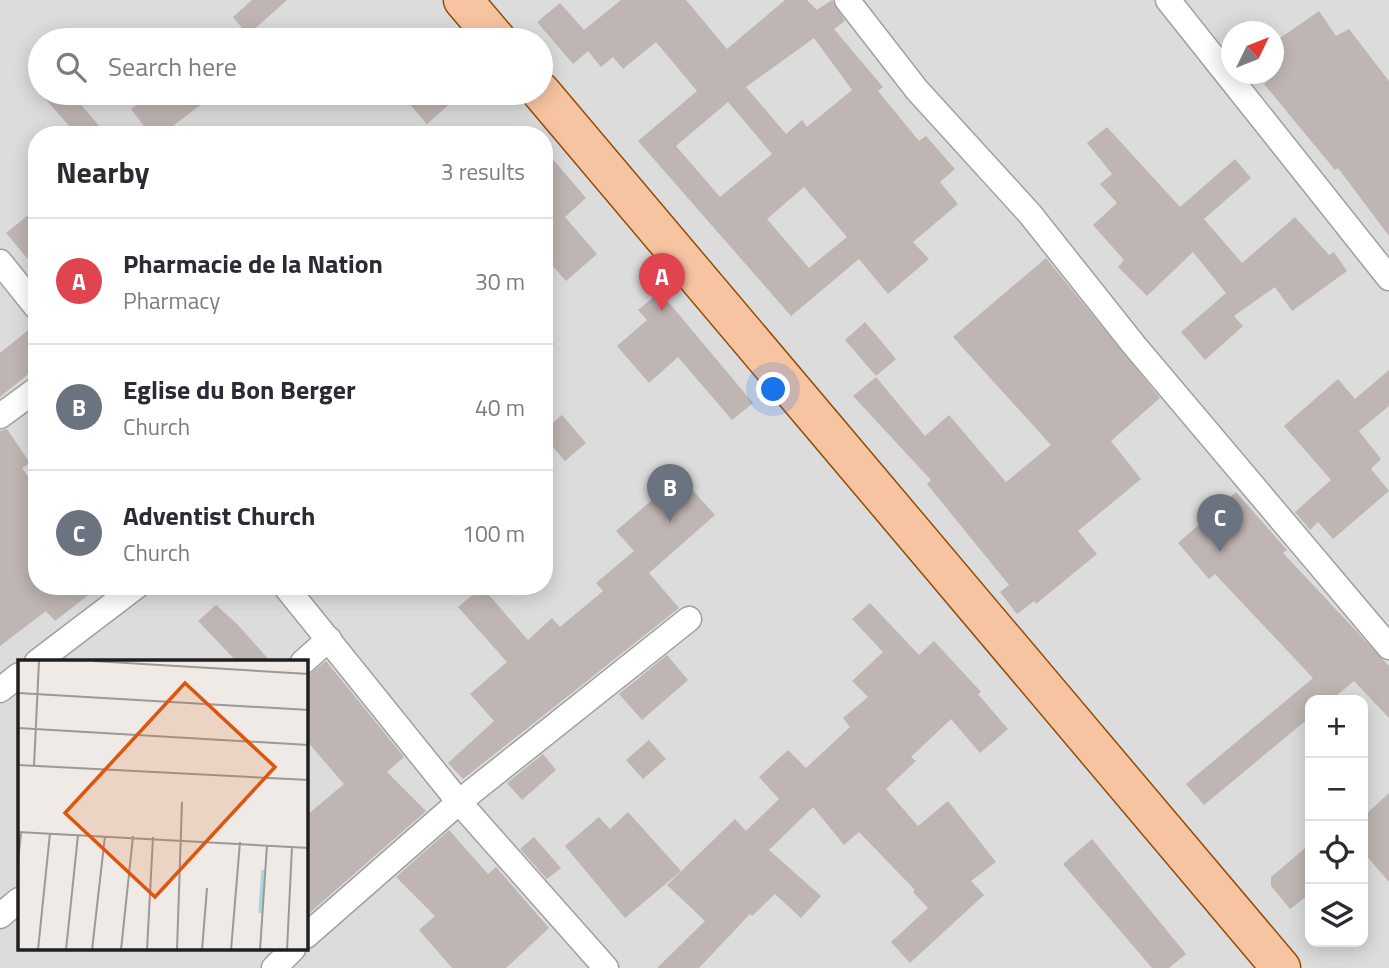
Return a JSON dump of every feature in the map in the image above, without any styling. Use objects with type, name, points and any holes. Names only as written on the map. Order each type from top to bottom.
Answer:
[{"type":"main road","points":[[463,0],[487,28]]},
{"type":"main road","points":[[552,105],[1281,968]]},
{"type":"street","points":[[847,0],[917,90],[1030,214],[1134,345],[1389,647]]},
{"type":"street","points":[[1168,0],[1389,278]]},
{"type":"street","points":[[0,262],[28,297]]},
{"type":"street","points":[[0,416],[28,396]]},
{"type":"street","points":[[40,660],[125,595]]},
{"type":"street","points":[[292,595],[459,802],[606,968]]},
{"type":"street","points":[[308,934],[459,802],[689,619]]},
{"type":"street","points":[[305,660],[329,639]]},
{"type":"street","points":[[0,690],[18,677]]},
{"type":"street","points":[[0,916],[18,901]]},
{"type":"street","points":[[274,968],[292,950]]},
{"type":"shaded area","points":[[0,0],[1389,0],[1389,968],[0,968]]},
{"type":"building","points":[[252,0],[287,0],[256,28],[242,28],[233,17]]},
{"type":"building","points":[[621,0],[686,0],[727,49],[785,0],[807,0],[817,10],[832,0],[845,21],[834,29],[883,87],[878,91],[919,141],[926,136],[955,169],[940,182],[958,204],[913,242],[929,259],[888,294],[859,259],[791,316],[638,141],[697,91],[656,42],[623,69],[613,57],[601,67],[588,51],[573,64],[553,41],[553,28],[542,28],[537,22],[560,3],[584,30]],"holes":[[[814,38],[852,90],[807,127],[802,120],[786,134],[746,87]],[[728,102],[772,154],[720,197],[676,146]],[[804,187],[847,237],[809,268],[767,219]]]},
{"type":"building","points":[[1319,11],[1336,36],[1349,29],[1389,81],[1389,236],[1338,168],[1335,170],[1264,84],[1284,84],[1284,35]]},
{"type":"building","points":[[51,105],[81,105],[99,126],[69,126]]},
{"type":"building","points":[[136,105],[200,105],[173,126],[144,126],[131,109]]},
{"type":"building","points":[[410,105],[448,105],[427,124]]},
{"type":"building","points":[[1107,127],[1180,207],[1235,159],[1251,178],[1204,219],[1242,263],[1295,217],[1329,255],[1334,252],[1347,271],[1292,311],[1275,287],[1234,316],[1243,326],[1205,360],[1181,332],[1226,293],[1193,252],[1147,296],[1118,267],[1124,260],[1093,225],[1117,203],[1100,184],[1112,174],[1087,143]]},
{"type":"building","points":[[553,160],[586,198],[565,217],[597,254],[566,281],[553,266]]},
{"type":"building","points":[[28,215],[28,259],[6,233]]},
{"type":"building","points":[[1046,258],[1160,398],[1111,441],[1141,479],[1078,531],[1097,554],[1036,604],[1034,601],[1017,614],[1000,592],[1009,585],[927,484],[931,480],[853,396],[876,377],[925,436],[949,415],[1006,482],[1051,445],[953,337]]},
{"type":"building","points":[[660,292],[753,403],[732,420],[678,357],[649,383],[617,346],[647,320],[638,310]]},
{"type":"building","points":[[865,322],[896,359],[876,376],[845,340]]},
{"type":"building","points":[[28,330],[28,374],[0,397],[0,353]]},
{"type":"building","points":[[1389,370],[1389,406],[1359,431],[1381,459],[1371,469],[1389,491],[1333,539],[1318,522],[1310,530],[1295,512],[1331,480],[1284,426],[1338,379],[1355,399]]},
{"type":"building","points":[[562,415],[586,443],[565,461],[553,447],[553,422]]},
{"type":"building","points":[[7,429],[28,460],[28,464],[22,468],[28,476],[28,595],[88,595],[55,621],[46,611],[0,646],[0,431]]},
{"type":"building","points":[[680,476],[715,515],[649,573],[679,608],[463,779],[448,763],[494,721],[470,694],[507,662],[458,607],[472,595],[489,595],[528,640],[552,618],[560,627],[603,591],[596,583],[634,551],[616,531]]},
{"type":"building","points":[[1236,492],[1287,550],[1283,553],[1389,666],[1389,718],[1354,681],[1337,695],[1305,695],[1305,721],[1204,805],[1186,784],[1313,678],[1215,574],[1209,579],[1178,543]]},
{"type":"building","points":[[870,603],[919,655],[934,641],[981,692],[978,694],[1008,729],[980,753],[951,719],[911,757],[916,761],[886,789],[918,826],[948,801],[996,862],[971,881],[984,895],[910,963],[891,942],[928,908],[913,892],[915,890],[859,832],[844,845],[813,807],[769,850],[821,896],[801,918],[775,894],[752,916],[750,914],[699,968],[657,968],[705,921],[667,885],[735,819],[746,831],[779,799],[759,777],[788,750],[806,768],[850,727],[843,718],[868,697],[852,681],[883,652],[852,619]]},
{"type":"building","points":[[216,605],[269,660],[235,660],[198,621]]},
{"type":"building","points":[[667,655],[688,680],[642,720],[619,694]]},
{"type":"building","points":[[326,661],[404,757],[387,772],[426,811],[308,914],[308,814],[344,784],[308,742],[308,675]]},
{"type":"building","points":[[649,740],[666,759],[643,779],[626,760]]},
{"type":"building","points":[[543,754],[556,770],[522,800],[507,783]]},
{"type":"building","points":[[1389,793],[1389,882],[1368,858],[1368,812]]},
{"type":"building","points":[[628,812],[681,871],[625,918],[565,846],[599,817],[610,829]]},
{"type":"building","points":[[449,830],[488,874],[496,867],[549,928],[506,968],[452,968],[419,930],[435,916],[396,877]]},
{"type":"building","points":[[534,837],[561,868],[547,879],[520,849]]},
{"type":"building","points":[[1092,839],[1186,954],[1169,968],[1152,968],[1063,864]]},
{"type":"building","points":[[1305,848],[1305,898],[1290,909],[1271,886],[1271,877]]},
{"type":"place","name":"Pharmacie de la Nation","points":[[662,311]]},
{"type":"place","name":"Eglise du Bon Berger","points":[[670,522]]},
{"type":"place","name":"Adventist Church","points":[[1220,552]]}]
